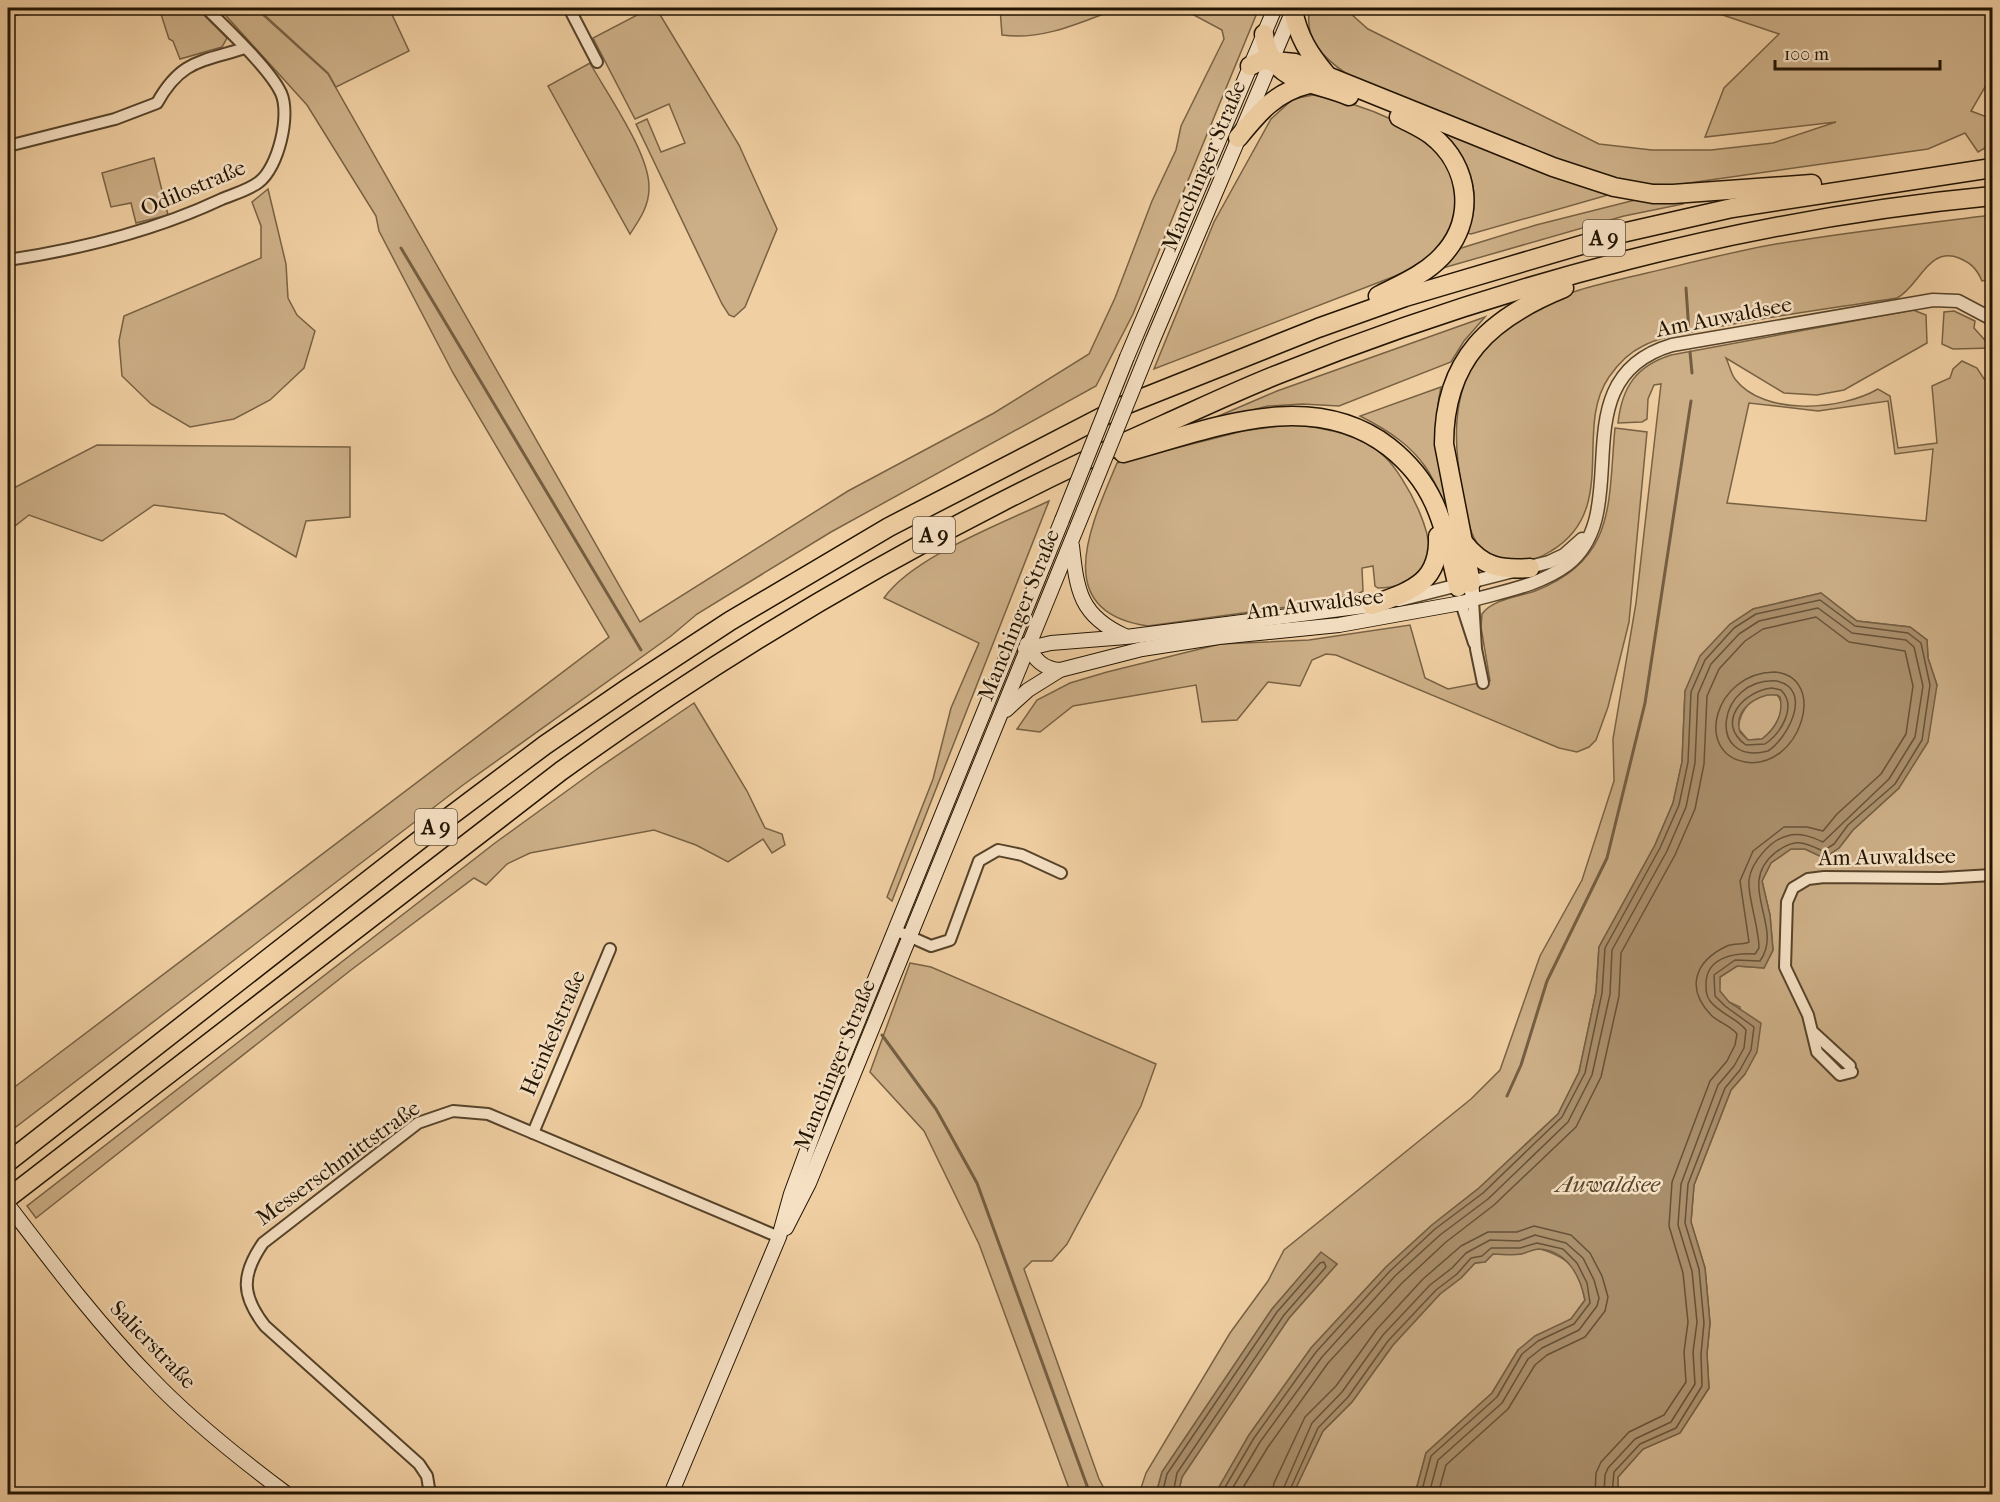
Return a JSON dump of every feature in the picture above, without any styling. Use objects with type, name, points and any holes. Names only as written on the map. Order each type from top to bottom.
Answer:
[{"type":"highway","points":[[1294,9],[1296,27],[1304,43],[1327,75]]},
{"type":"highway","points":[[1264,34],[1267,52],[1283,72],[1309,84],[1341,92],[1397,116],[1432,136],[1453,158],[1461,174],[1466,206],[1458,233],[1442,257],[1427,269],[1318,328]]},
{"type":"highway","points":[[1250,66],[1257,62],[1272,60],[1295,63],[1584,179],[1638,192],[1673,194],[1755,187],[1898,180]]},
{"type":"highway","points":[[1238,138],[1264,106],[1279,95],[1309,84]]},
{"type":"highway","name":"A 9","points":[[8,1162],[535,752],[730,621],[889,527],[1125,405],[1318,328],[1482,272],[1622,233],[1732,208],[1898,180],[1992,168]]},
{"type":"highway","name":"A 9","points":[[8,1198],[551,778],[643,711],[804,608],[915,545],[1066,468],[1278,374],[1392,332],[1561,278],[1638,258],[1765,230],[1992,196]]},
{"type":"highway","points":[[1466,593],[1464,543],[1447,466],[1444,425],[1452,385],[1470,351],[1497,323],[1526,305],[1638,258]]},
{"type":"highway","points":[[1066,468],[1245,421],[1273,416],[1313,415],[1347,423],[1381,441],[1413,470],[1435,504],[1466,593]]},
{"type":"highway","points":[[1372,605],[1414,588],[1430,575],[1438,558],[1439,548],[1435,504]]},
{"type":"highway","points":[[1464,543],[1478,559],[1491,566],[1530,568]]},
{"type":"main road","name":"Manchinger Straße","points":[[672,1494],[779,1237],[808,1146],[1006,657],[1023,622],[1127,357],[1275,8]]},
{"type":"main road","name":"Manchinger Straße","points":[[779,1237],[797,1210],[809,1183],[1152,342],[1294,9]]},
{"type":"main road","points":[[1071,544],[1076,580],[1082,600],[1106,626],[1126,637]]},
{"type":"main road","name":"Am Auwaldsee","points":[[1002,714],[1029,690],[1060,670],[1142,649],[1219,637],[1339,625],[1466,593]]},
{"type":"main road","name":"Am Auwaldsee","points":[[1006,657],[1029,648],[1052,644],[1126,637],[1372,605]]},
{"type":"main road","points":[[1023,622],[1029,648],[1039,663],[1053,670],[1060,670]]},
{"type":"main road","name":"Salierstraße","points":[[8,1205],[98,1318],[152,1379],[228,1448],[287,1494]]},
{"type":"street","name":"Odilostraße","points":[[8,260],[90,244],[169,223],[260,182],[276,155],[285,131],[285,106],[281,92],[245,48],[206,8]]},
{"type":"street","points":[[568,8],[597,62]]},
{"type":"street","points":[[8,146],[115,119],[157,103],[169,82],[184,67],[245,48]]},
{"type":"street","name":"Am Auwaldsee","points":[[1372,605],[1525,586],[1555,573],[1578,555],[1591,529],[1612,396],[1625,374],[1646,356],[1672,345],[1933,300],[1958,302],[1992,319]]},
{"type":"street","name":"Am Auwaldsee","points":[[1466,593],[1564,555],[1591,529]]},
{"type":"street","points":[[1466,593],[1483,683]]},
{"type":"street","points":[[895,930],[931,946],[950,940],[979,861],[987,854],[998,850],[1010,851],[1061,873]]},
{"type":"street","name":"Am Auwaldsee","points":[[1851,1069],[1840,1075],[1817,1052],[1814,1033],[1785,967],[1787,902],[1793,888],[1808,879],[1824,876],[1941,878],[1992,874]]},
{"type":"street","name":"Heinkelstraße","points":[[533,1133],[610,949]]},
{"type":"street","name":"Messerschmittstraße","points":[[430,1494],[427,1476],[420,1464],[265,1326],[248,1298],[248,1272],[252,1260],[263,1243],[418,1123],[453,1111],[470,1110],[488,1114],[779,1237]]},
{"type":"shaded area","points":[[159,8],[197,8],[227,38],[222,47],[180,59],[173,41],[169,39]]},
{"type":"shaded area","points":[[219,8],[255,8],[328,74],[640,622],[848,491],[994,413],[1089,354],[1115,298],[1152,201],[1176,150],[1181,126],[1224,39],[1222,30],[1190,13],[1189,8],[1259,8],[1133,314],[1096,386],[831,532],[697,614],[671,636],[463,785],[8,1133],[8,1092],[609,637],[453,373],[379,231],[376,216],[307,105]]},
{"type":"shaded area","points":[[257,8],[389,8],[409,51],[336,87],[328,73]]},
{"type":"shaded area","points":[[643,8],[656,8],[739,145],[777,229],[745,307],[734,317],[729,315],[722,304],[636,124],[647,119],[661,152],[685,143],[669,104],[635,119],[593,38],[645,11]]},
{"type":"shaded area","points":[[1000,8],[1119,8],[1062,29],[1017,36],[1002,35]]},
{"type":"shaded area","points":[[1310,8],[1347,8],[1368,29],[1599,144],[1652,150],[1711,150],[1773,143],[1836,122],[1705,137],[1724,88],[1779,34],[1702,8],[1992,8],[1992,75],[1971,111],[1987,117],[1992,144],[1978,152],[1965,133],[1928,149],[1675,185],[1632,184],[1555,162],[1347,74],[1323,54],[1312,38],[1309,29]]},
{"type":"shaded area","points":[[590,63],[635,142],[643,158],[647,174],[649,188],[646,207],[630,234],[548,86]]},
{"type":"shaded area","points":[[1313,95],[1350,104],[1392,120],[1412,130],[1444,157],[1456,179],[1456,213],[1448,235],[1433,253],[1403,273],[1154,369],[1214,222],[1271,119],[1293,99]]},
{"type":"shaded area","points":[[1444,129],[1607,192],[1608,195],[1471,234],[1467,233],[1472,219],[1474,192],[1467,166],[1442,132]]},
{"type":"shaded area","points":[[154,158],[168,215],[136,223],[131,203],[111,207],[102,173]]},
{"type":"shaded area","points":[[268,189],[286,264],[288,298],[297,315],[315,331],[304,368],[270,400],[234,419],[190,427],[151,404],[122,376],[119,341],[124,316],[261,258],[261,226],[252,202]]},
{"type":"shaded area","points":[[1643,198],[1681,200],[1683,204],[1624,216],[1443,268],[1455,250],[1536,225]]},
{"type":"shaded area","points":[[1992,215],[1992,279],[1982,281],[1970,264],[1959,258],[1948,256],[1932,262],[1905,293],[1897,298],[1778,316],[1683,334],[1658,340],[1638,349],[1624,359],[1609,377],[1599,398],[1594,420],[1590,492],[1584,514],[1572,534],[1551,551],[1533,560],[1518,563],[1499,560],[1488,555],[1474,538],[1467,516],[1457,456],[1459,405],[1469,372],[1483,349],[1503,330],[1526,314],[1546,303],[1588,287],[1744,250],[1849,233]]},
{"type":"shaded area","points":[[1913,310],[1926,315],[1927,343],[1844,390],[1817,395],[1784,393],[1726,358],[1735,379],[1748,391],[1765,400],[1783,404],[1804,406],[1845,402],[1878,389],[1890,396],[1898,448],[1937,443],[1932,386],[1950,378],[1953,369],[1962,361],[1977,368],[1984,379],[1992,382],[1992,1494],[1618,1494],[1618,1477],[1643,1449],[1680,1433],[1709,1388],[1707,1354],[1710,1323],[1705,1268],[1691,1222],[1694,1185],[1731,1090],[1745,1074],[1740,1007],[1729,1002],[1719,991],[1720,977],[1737,966],[1764,968],[1773,950],[1770,915],[1762,881],[1771,863],[1791,849],[1805,849],[1824,858],[1839,848],[1853,830],[1899,788],[1937,685],[1928,658],[1927,640],[1910,627],[1857,621],[1821,593],[1753,609],[1685,691],[1682,762],[1673,803],[1655,845],[1599,947],[1596,992],[1579,1072],[1558,1114],[1479,1188],[1432,1225],[1386,1267],[1311,1348],[1249,1435],[1215,1494],[1178,1494],[1182,1477],[1289,1318],[1337,1264],[1321,1253],[1272,1309],[1162,1472],[1156,1494],[1139,1494],[1146,1473],[1230,1333],[1268,1281],[1284,1250],[1471,1099],[1500,1070],[1540,956],[1582,880],[1614,781],[1613,739],[1636,603],[1661,384],[1654,385],[1648,399],[1647,419],[1642,422],[1618,423],[1623,399],[1633,380],[1649,365],[1671,355]],"holes":[[[1888,401],[1895,454],[1933,449],[1926,521],[1727,503],[1749,403],[1818,411]]]},
{"type":"shaded area","points":[[1954,311],[1975,321],[1974,328],[1992,348],[1953,349],[1942,344],[1944,312]]},
{"type":"shaded area","points":[[1485,317],[1464,341],[1451,362],[1339,406],[1302,404],[1268,406],[1207,421],[1277,391]]},
{"type":"shaded area","points":[[1441,387],[1437,427],[1438,447],[1455,544],[1442,500],[1425,467],[1400,440],[1360,416]]},
{"type":"shaded area","points":[[1295,424],[1354,438],[1376,449],[1393,466],[1419,510],[1429,543],[1429,558],[1420,574],[1404,583],[1378,588],[1375,586],[1373,566],[1362,568],[1363,591],[1358,594],[1302,605],[1148,626],[1117,617],[1097,603],[1088,584],[1086,562],[1089,537],[1117,463],[1243,431]]},
{"type":"shaded area","points":[[1615,428],[1647,432],[1629,622],[1608,707],[1596,740],[1589,747],[1577,752],[1559,748],[1336,655],[1326,654],[1312,660],[1300,686],[1268,682],[1237,720],[1202,722],[1196,685],[1073,706],[1040,732],[1017,729],[1037,700],[1070,683],[1220,644],[1309,640],[1410,625],[1425,678],[1448,689],[1490,681],[1481,627],[1482,614],[1499,602],[1535,591],[1562,578],[1581,563],[1595,545],[1608,503]]},
{"type":"shaded area","points":[[97,445],[350,447],[350,517],[306,521],[296,557],[224,514],[154,505],[102,541],[29,515],[10,530],[8,540],[8,491]]},
{"type":"shaded area","points":[[1049,501],[892,901],[887,897],[933,779],[951,708],[979,643],[884,598],[897,583],[936,555]]},
{"type":"shaded area","points":[[1772,694],[1777,695],[1780,701],[1781,713],[1778,719],[1762,739],[1748,740],[1738,728],[1745,709],[1753,700]]},
{"type":"shaded area","points":[[694,703],[747,791],[765,828],[782,834],[785,845],[772,853],[763,839],[728,862],[696,845],[654,830],[530,853],[507,864],[486,885],[474,878],[351,970],[36,1218],[27,1206],[495,843],[597,769]]},
{"type":"shaded area","points":[[910,963],[931,967],[1156,1064],[1141,1106],[1067,1244],[1052,1261],[1032,1261],[1024,1269],[1099,1479],[1107,1494],[1071,1494],[979,1244],[924,1131],[870,1072]]},
{"type":"shaded area","points":[[1537,1248],[1557,1255],[1570,1265],[1579,1279],[1585,1300],[1571,1319],[1518,1350],[1492,1393],[1426,1453],[1415,1494],[1293,1494],[1323,1431],[1352,1402],[1393,1345],[1440,1294],[1461,1278],[1475,1263],[1485,1262],[1493,1254],[1521,1254]]},
{"type":"water","name":"Auwaldsee","points":[[1821,593],[1857,621],[1910,627],[1927,640],[1928,658],[1937,685],[1928,742],[1899,788],[1853,830],[1839,848],[1824,858],[1805,849],[1791,849],[1771,863],[1762,881],[1770,915],[1773,950],[1764,968],[1737,966],[1720,977],[1720,991],[1729,1002],[1761,1023],[1757,1052],[1745,1074],[1731,1090],[1694,1185],[1691,1222],[1705,1268],[1710,1323],[1707,1354],[1709,1388],[1680,1433],[1643,1449],[1618,1477],[1618,1494],[1415,1494],[1426,1453],[1492,1393],[1518,1350],[1535,1336],[1571,1319],[1585,1300],[1576,1273],[1565,1259],[1557,1254],[1539,1249],[1518,1255],[1493,1254],[1485,1262],[1475,1263],[1461,1278],[1440,1294],[1393,1345],[1352,1402],[1323,1431],[1293,1494],[1215,1494],[1249,1435],[1311,1348],[1386,1267],[1432,1225],[1479,1188],[1558,1114],[1579,1072],[1596,992],[1599,947],[1655,845],[1673,803],[1682,762],[1685,691],[1700,656],[1730,624],[1753,609]],"holes":[[[1767,695],[1780,697],[1781,709],[1771,731],[1762,739],[1748,740],[1740,732],[1741,713],[1755,700]]]},
{"type":"water","points":[[1321,1252],[1337,1264],[1289,1318],[1182,1477],[1178,1494],[1156,1494],[1162,1472],[1272,1309]]},
{"type":"waterway","points":[[401,248],[641,650]]},
{"type":"waterway","points":[[1686,288],[1689,332]]},
{"type":"waterway","points":[[1690,352],[1692,373]]},
{"type":"waterway","points":[[1507,1096],[1521,1065],[1547,981],[1607,858],[1645,703],[1691,401]]},
{"type":"waterway","points":[[882,1035],[936,1109],[977,1183],[1090,1494]]}]
